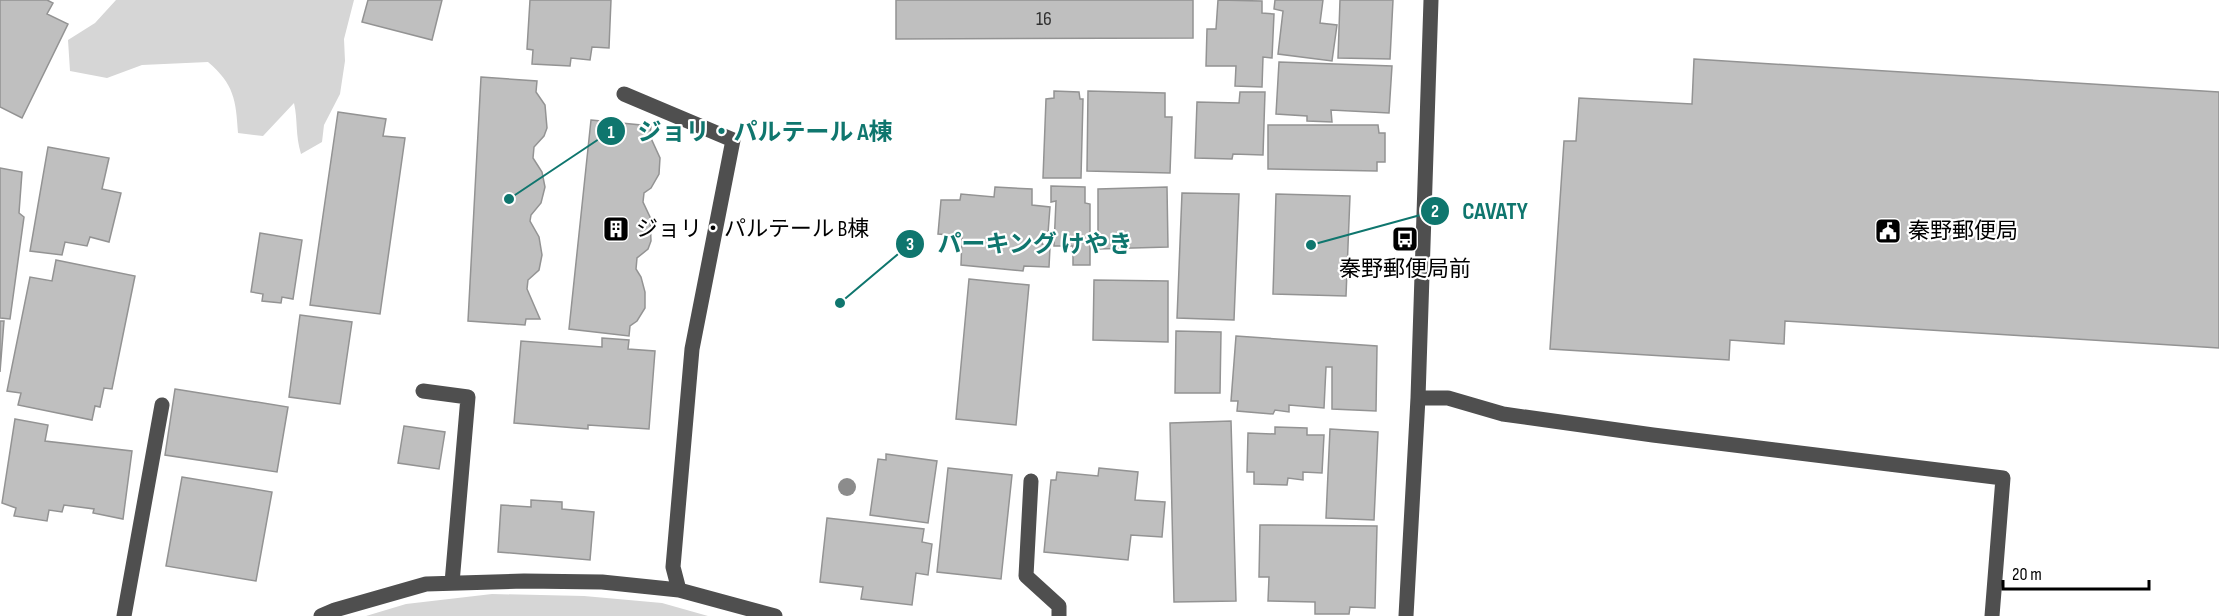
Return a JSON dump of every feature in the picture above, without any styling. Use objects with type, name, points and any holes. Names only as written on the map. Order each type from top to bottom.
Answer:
[{"type":"street","points":[[1406,616],[1418,398],[1431,0]]},
{"type":"street","points":[[624,94],[733,140],[692,349],[673,567],[679,590]]},
{"type":"street","points":[[423,391],[468,397],[452,583]]},
{"type":"street","points":[[1418,398],[1448,398],[1503,414],[1653,435],[2003,478],[1992,616]]},
{"type":"street","points":[[124,616],[162,405]]},
{"type":"street","points":[[1031,481],[1026,576],[1059,606],[1059,616]]},
{"type":"street","points":[[321,616],[426,584],[524,581],[602,582],[679,590],[775,616]]},
{"type":"shaded area","points":[[116,0],[354,0],[344,39],[345,61],[340,94],[324,125],[322,142],[301,154],[294,103],[263,136],[238,133],[232,93],[217,70],[208,62],[142,65],[107,78],[70,71],[68,40],[95,23]]},
{"type":"shaded area","points":[[492,594],[584,596],[662,603],[708,616],[366,616],[406,604]]},
{"type":"building","points":[[0,0],[47,0],[53,3],[47,14],[68,24],[22,118],[0,107]]},
{"type":"building","points":[[368,0],[442,0],[432,40],[362,22]]},
{"type":"building","points":[[530,0],[611,0],[609,48],[592,47],[590,60],[571,58],[570,66],[532,64],[533,50],[527,49]]},
{"type":"building","points":[[896,0],[1193,0],[1193,38],[896,39]]},
{"type":"building","points":[[1218,0],[1262,1],[1262,13],[1274,14],[1272,58],[1263,57],[1262,87],[1235,86],[1236,66],[1206,66],[1207,29],[1216,29]]},
{"type":"building","points":[[1275,0],[1323,0],[1320,23],[1337,25],[1332,61],[1278,54],[1283,11],[1274,9]]},
{"type":"building","points":[[1340,0],[1393,0],[1390,59],[1338,58]]},
{"type":"building","name":"秦野郵便局","points":[[1694,59],[2219,92],[2219,348],[1785,321],[1784,344],[1730,340],[1729,360],[1550,349],[1564,141],[1576,141],[1579,98],[1692,104]]},
{"type":"building","points":[[1279,62],[1392,66],[1389,113],[1331,110],[1332,122],[1307,121],[1307,116],[1276,114]]},
{"type":"building","points":[[481,77],[537,81],[536,92],[545,105],[547,128],[544,136],[534,147],[533,158],[542,172],[545,187],[541,203],[531,215],[530,221],[539,237],[542,255],[539,270],[528,280],[527,289],[540,319],[526,319],[525,325],[468,321]]},
{"type":"building","points":[[1054,91],[1079,92],[1080,99],[1083,99],[1081,178],[1043,178],[1046,99],[1054,98]]},
{"type":"building","points":[[1088,91],[1165,93],[1165,117],[1172,117],[1170,173],[1087,171]]},
{"type":"building","points":[[1240,92],[1265,92],[1263,155],[1233,154],[1232,159],[1195,158],[1197,102],[1239,103]]},
{"type":"building","points":[[338,112],[386,119],[383,136],[405,138],[380,314],[310,305]]},
{"type":"building","name":"ジョリ・パルテール B棟","points":[[591,120],[651,126],[650,136],[660,158],[659,174],[651,188],[644,193],[643,202],[650,217],[651,241],[648,249],[637,258],[636,269],[645,292],[645,308],[637,321],[630,326],[629,336],[569,329]]},
{"type":"building","points":[[1268,125],[1378,125],[1379,133],[1385,133],[1385,162],[1377,162],[1377,171],[1268,169]]},
{"type":"building","points":[[48,147],[109,158],[102,189],[121,193],[109,242],[90,237],[87,246],[65,242],[62,255],[30,251]]},
{"type":"building","points":[[0,168],[22,172],[19,213],[24,217],[10,319],[0,318]]},
{"type":"building","points":[[1051,186],[1085,187],[1085,203],[1090,204],[1090,265],[1073,265],[1073,246],[1054,246],[1056,201],[1051,202]]},
{"type":"building","points":[[995,187],[1032,189],[1032,205],[1050,207],[1048,233],[1043,233],[1042,244],[1050,247],[1049,267],[1024,266],[1023,271],[961,265],[962,236],[938,234],[941,200],[960,200],[961,194],[994,197]]},
{"type":"building","points":[[1167,187],[1168,247],[1098,249],[1098,189]]},
{"type":"building","points":[[1182,193],[1239,194],[1234,320],[1177,318]]},
{"type":"building","points":[[1276,194],[1350,196],[1346,296],[1273,294]]},
{"type":"building","points":[[260,233],[302,240],[293,299],[282,297],[281,303],[262,301],[263,294],[251,292]]},
{"type":"building","points":[[56,260],[135,276],[112,389],[104,388],[100,407],[95,406],[92,420],[18,405],[21,393],[7,391],[30,277],[52,281]]},
{"type":"building","points":[[969,279],[1029,285],[1016,425],[956,419]]},
{"type":"building","points":[[1094,280],[1168,281],[1168,342],[1093,340]]},
{"type":"building","points":[[300,315],[352,322],[340,404],[289,397]]},
{"type":"building","points":[[0,321],[4,321],[0,372]]},
{"type":"building","points":[[1176,331],[1221,332],[1220,393],[1175,393]]},
{"type":"building","points":[[1236,336],[1377,346],[1376,411],[1332,409],[1332,367],[1326,367],[1324,408],[1289,405],[1289,412],[1275,410],[1273,414],[1237,411],[1238,401],[1231,401]]},
{"type":"building","points":[[602,338],[629,340],[628,349],[655,351],[649,429],[588,425],[588,429],[514,423],[521,341],[602,347]]},
{"type":"building","points":[[175,389],[288,407],[277,472],[165,455]]},
{"type":"building","points":[[15,419],[48,425],[45,441],[132,451],[123,519],[93,513],[94,509],[64,505],[62,512],[49,510],[47,521],[14,516],[16,508],[2,503]]},
{"type":"building","points":[[1231,421],[1236,601],[1174,602],[1170,423]]},
{"type":"building","points":[[404,426],[445,432],[439,469],[398,463]]},
{"type":"building","points":[[1275,427],[1307,428],[1307,435],[1324,435],[1322,473],[1303,472],[1303,480],[1288,478],[1287,485],[1254,484],[1254,472],[1247,472],[1248,433],[1275,434]]},
{"type":"building","points":[[1330,429],[1378,432],[1374,520],[1326,518]]},
{"type":"building","points":[[886,454],[937,461],[928,523],[870,515],[878,459],[886,460]]},
{"type":"building","points":[[948,468],[1012,475],[1001,579],[937,572]]},
{"type":"building","points":[[1099,468],[1138,472],[1135,500],[1165,502],[1162,537],[1131,535],[1128,560],[1044,552],[1051,480],[1056,480],[1057,472],[1098,476]]},
{"type":"building","points":[[182,477],[272,492],[256,581],[166,566]]},
{"type":"building","points":[[531,500],[562,502],[562,509],[594,512],[590,560],[498,552],[501,505],[531,507]]},
{"type":"building","points":[[827,518],[924,529],[922,542],[932,544],[928,575],[916,573],[912,605],[861,599],[863,587],[820,582]]},
{"type":"building","points":[[1260,525],[1377,526],[1375,608],[1350,607],[1349,614],[1315,614],[1315,602],[1268,601],[1269,577],[1259,577]]},
{"type":"place","name":"ジョリ・パルテール A棟","points":[[509,199]]},
{"type":"place","name":"ジョリ・パルテール B棟","points":[[616,229]]},
{"type":"place","name":"秦野郵便局","points":[[1888,231]]},
{"type":"place","name":"秦野郵便局前","points":[[1405,239]]},
{"type":"place","name":"CAVATY","points":[[1311,245]]},
{"type":"place","name":"パーキング けやき","points":[[840,303]]}]
